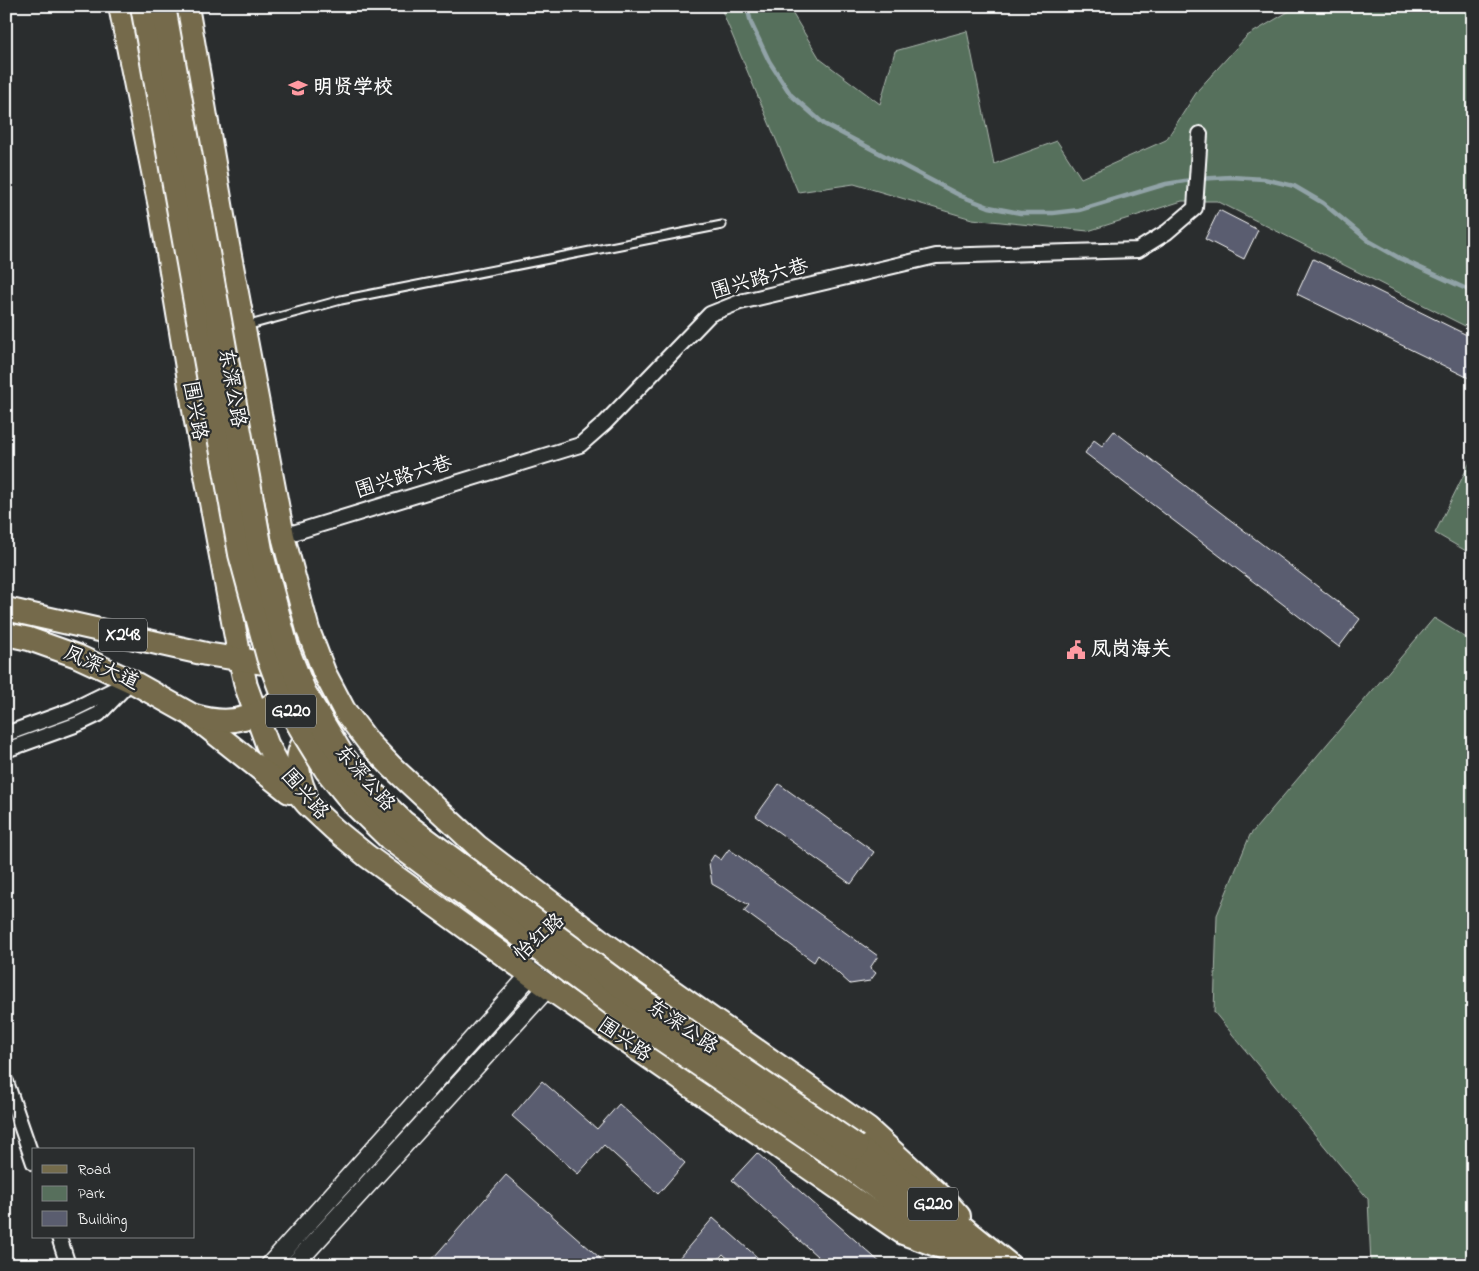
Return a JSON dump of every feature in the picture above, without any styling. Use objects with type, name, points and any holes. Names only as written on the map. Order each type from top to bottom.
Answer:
[{"type":"highway","name":"东深公路","points":[[143,6],[241,554],[268,657],[286,702],[306,736],[327,770],[353,802],[390,838],[634,1020],[850,1155]]},
{"type":"highway","name":"东深公路","points":[[163,6],[260,550],[287,650],[304,693],[322,726],[343,758],[367,788],[403,823],[850,1155],[974,1257],[1008,1265]]},
{"type":"main road","name":"围兴路","points":[[120,6],[162,217],[195,416],[240,659],[246,686],[267,744],[286,779],[307,804],[367,856],[539,980],[903,1233],[974,1257]]},
{"type":"main road","points":[[187,6],[243,326],[283,536],[308,630],[324,672],[344,710],[369,743],[392,767],[477,846],[583,926],[868,1129],[941,1196],[974,1257]]},
{"type":"main road","name":"凤深大道","points":[[6,609],[206,654],[240,659]]},
{"type":"main road","name":"凤深大道","points":[[6,634],[29,639],[78,656],[131,681],[192,714]]},
{"type":"main road","name":"X248","points":[[240,659],[324,672]]},
{"type":"main road","name":"X248","points":[[192,714],[210,720],[224,721],[240,720],[256,715],[324,672]]},
{"type":"main road","points":[[192,714],[334,829]]},
{"type":"main road","points":[[334,829],[306,794],[300,781],[297,766],[299,753],[306,741],[317,732],[331,728],[345,728],[358,734],[369,743]]},
{"type":"street","name":"围兴路六巷","points":[[283,536],[580,445],[605,423],[710,314],[740,302],[936,256],[1138,250],[1167,232],[1195,208],[1200,134]]},
{"type":"street","points":[[6,734],[96,700],[131,681]]},
{"type":"street","points":[[6,750],[78,724],[99,714],[131,681]]},
{"type":"street","name":"怡红路","points":[[294,1265],[539,980],[583,926]]},
{"type":"street","name":"怡红路","points":[[270,1265],[539,980]]},
{"type":"street","points":[[6,1082],[32,1157]]},
{"type":"street","points":[[59,1238],[68,1265]]},
{"type":"lane","points":[[243,326],[341,300],[722,225]]},
{"type":"green space","points":[[720,6],[788,6],[820,59],[880,104],[895,51],[967,31],[994,164],[1057,141],[1081,178],[1166,140],[1198,90],[1247,36],[1298,6],[1473,6],[1473,330],[1217,201],[1182,201],[1088,231],[972,219],[854,184],[798,192]]},
{"type":"green space","points":[[1473,456],[1473,555],[1435,533]]},
{"type":"green space","points":[[1434,618],[1473,642],[1473,1265],[1371,1265],[1368,1199],[1214,1012],[1217,915],[1250,835]]},
{"type":"building","points":[[1219,210],[1258,230],[1244,259],[1205,239]]},
{"type":"building","points":[[1313,259],[1473,338],[1473,380],[1297,294]]},
{"type":"building","points":[[1114,431],[1360,619],[1339,647],[1085,453],[1094,440],[1102,446]]},
{"type":"building","points":[[779,784],[874,852],[851,884],[756,816]]},
{"type":"building","points":[[729,849],[878,956],[870,968],[876,973],[870,981],[850,984],[818,955],[814,962],[744,911],[749,905],[712,884],[709,863],[714,855],[721,860]]},
{"type":"building","points":[[542,1081],[597,1129],[619,1104],[685,1163],[658,1194],[604,1145],[578,1174],[512,1116]]},
{"type":"building","points":[[757,1153],[883,1265],[827,1265],[732,1180]]},
{"type":"building","points":[[506,1175],[608,1265],[427,1265]]},
{"type":"building","points":[[713,1218],[766,1265],[735,1265],[723,1254],[713,1265],[703,1258],[697,1265],[673,1265]]},
{"type":"waterway","points":[[747,6],[751,23],[769,61],[791,95],[824,124],[961,196],[989,207],[1020,213],[1053,213],[1079,210],[1166,184],[1197,179],[1231,177],[1264,179],[1294,186],[1323,203],[1369,241],[1401,259],[1473,292]]},
{"type":"place","name":"明贤学校","points":[[298,88]]},
{"type":"place","name":"凤岗海关","points":[[1076,650]]}]
